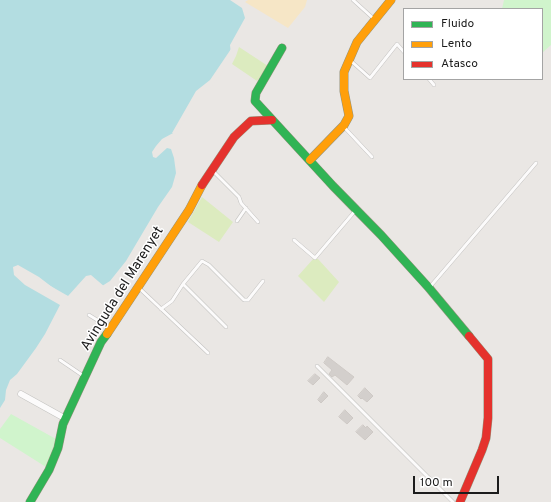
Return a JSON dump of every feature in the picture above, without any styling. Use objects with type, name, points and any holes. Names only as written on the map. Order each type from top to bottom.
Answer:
[{"type":"street","points":[[310,160],[343,126],[349,116],[344,91],[344,72],[357,42],[391,0]]},
{"type":"street","points":[[282,48],[256,93],[255,101],[429,288],[488,359],[488,418],[486,438],[460,502]]},
{"type":"street","name":"Avinguda del Marenyet","points":[[30,502],[49,470],[58,448],[66,419],[109,330],[189,210],[205,180],[234,137],[252,121],[272,120]]},
{"type":"street","points":[[21,394],[66,419]]},
{"type":"lane","points":[[353,0],[375,20]]},
{"type":"lane","points":[[349,60],[370,78],[397,44],[403,51]]},
{"type":"lane","points":[[430,80],[434,85]]},
{"type":"lane","points":[[343,126],[372,157]]},
{"type":"lane","points":[[429,288],[536,163]]},
{"type":"lane","points":[[212,170],[239,198],[241,203],[258,222]]},
{"type":"lane","points":[[237,221],[246,208]]},
{"type":"lane","points":[[294,240],[316,258],[356,209]]},
{"type":"lane","points":[[162,309],[172,301],[182,284],[202,261],[210,265],[244,300],[248,300],[263,281]]},
{"type":"lane","points":[[182,284],[226,327]]},
{"type":"lane","points":[[138,287],[208,353]]},
{"type":"lane","points":[[89,315],[105,325],[109,330]]},
{"type":"lane","points":[[60,360],[85,377]]},
{"type":"lane","points":[[317,366],[453,502]]},
{"type":"green space","points":[[504,0],[551,0],[551,45],[543,52],[543,8],[502,8]]},
{"type":"green space","points":[[239,47],[268,66],[257,81],[232,64]]},
{"type":"green space","points":[[202,197],[233,222],[219,242],[188,222]]},
{"type":"green space","points":[[314,258],[318,259],[339,282],[324,302],[298,276]]},
{"type":"green space","points":[[11,414],[56,439],[46,467],[0,438],[0,429]]},
{"type":"sand","points":[[248,0],[307,0],[305,7],[288,28],[245,2]]},
{"type":"water","points":[[0,0],[230,0],[242,8],[245,18],[230,45],[231,55],[212,84],[198,93],[175,132],[162,139],[152,152],[153,157],[156,158],[167,148],[171,149],[176,173],[172,187],[158,207],[126,261],[110,281],[102,286],[88,277],[71,297],[61,294],[39,277],[18,265],[13,267],[14,275],[25,285],[60,305],[36,348],[17,374],[10,380],[6,390],[5,400],[0,408]]},
{"type":"pier","points":[[232,45],[233,54],[222,73],[210,88],[199,94],[177,133],[172,133],[196,91],[210,80],[231,49]]},
{"type":"pier","points":[[21,269],[68,296],[86,276],[91,275],[105,287],[101,288],[88,279],[72,299],[70,297],[60,296],[38,279]]},
{"type":"building","points":[[328,357],[354,377],[347,385],[335,375],[332,377],[329,374],[332,370],[324,363]]},
{"type":"building","points":[[315,374],[320,378],[313,385],[308,381]]},
{"type":"building","points":[[365,388],[373,396],[367,402],[358,396]]},
{"type":"building","points":[[324,392],[328,396],[321,403],[318,400]]},
{"type":"building","points":[[345,410],[353,418],[347,424],[339,417]]},
{"type":"building","points":[[363,425],[366,428],[367,426],[373,432],[365,440],[356,432]]},
{"type":"traffic: fast","points":[[282,48],[256,93],[255,101],[333,186],[381,235],[429,288],[469,336]]},
{"type":"traffic: fast","points":[[30,502],[49,470],[58,448],[63,424],[101,342],[107,334]]},
{"type":"traffic: slow","points":[[310,160],[344,125],[349,116],[344,91],[344,72],[357,42],[391,0]]},
{"type":"traffic: slow","points":[[107,334],[189,210],[202,185]]},
{"type":"traffic: jam","points":[[202,185],[234,137],[251,121],[272,120]]},
{"type":"traffic: jam","points":[[460,502],[482,450],[486,438],[488,418],[488,359],[469,336]]}]
